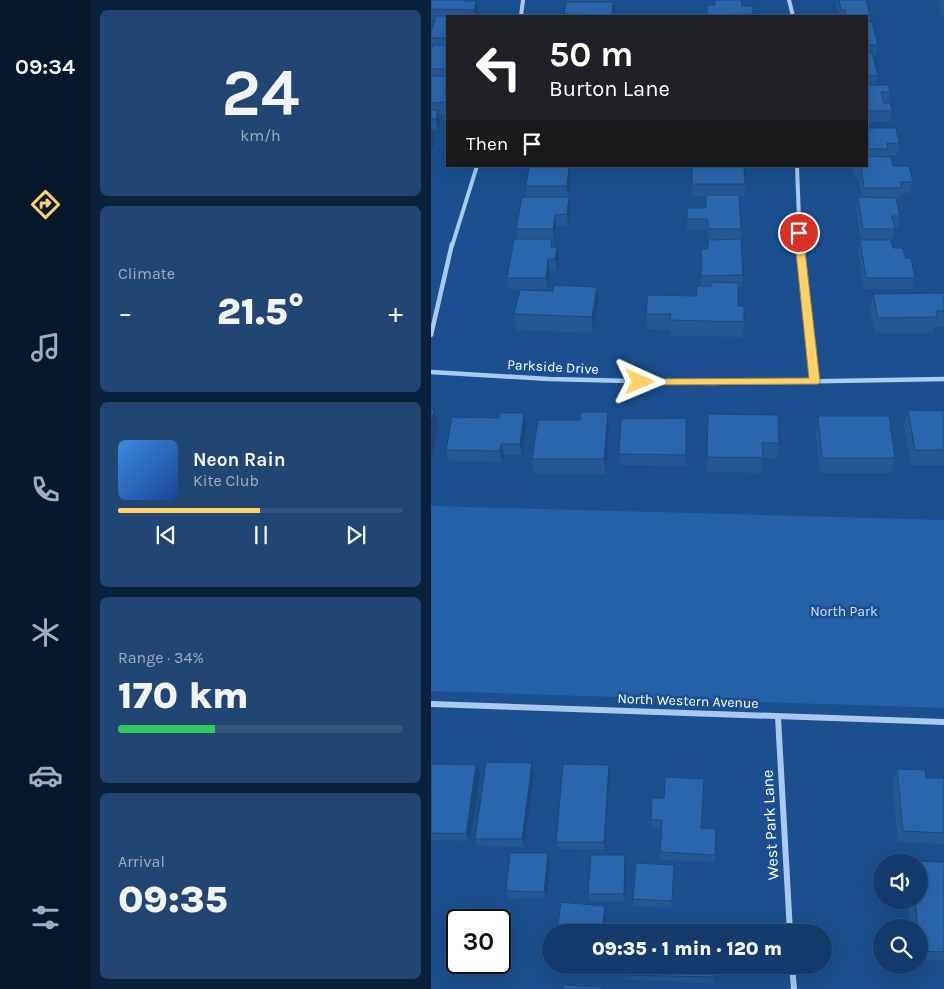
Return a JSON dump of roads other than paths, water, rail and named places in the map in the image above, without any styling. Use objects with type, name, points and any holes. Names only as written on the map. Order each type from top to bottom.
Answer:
[{"type":"street","points":[[521,15],[523,0]]},
{"type":"street","points":[[789,0],[793,15]]},
{"type":"street","points":[[431,334],[449,252],[477,167]]},
{"type":"street","points":[[797,167],[799,233],[815,382]]},
{"type":"street","name":"Parkside Drive","points":[[431,372],[640,382],[815,382],[944,379]]},
{"type":"street","name":"North Western Avenue","points":[[431,704],[944,722]]},
{"type":"street","name":"West Park Lane","points":[[778,717],[790,924]]},
{"type":"street","points":[[792,974],[793,989]]},
{"type":"park label","name":"North Park","points":[[844,611]]}]
